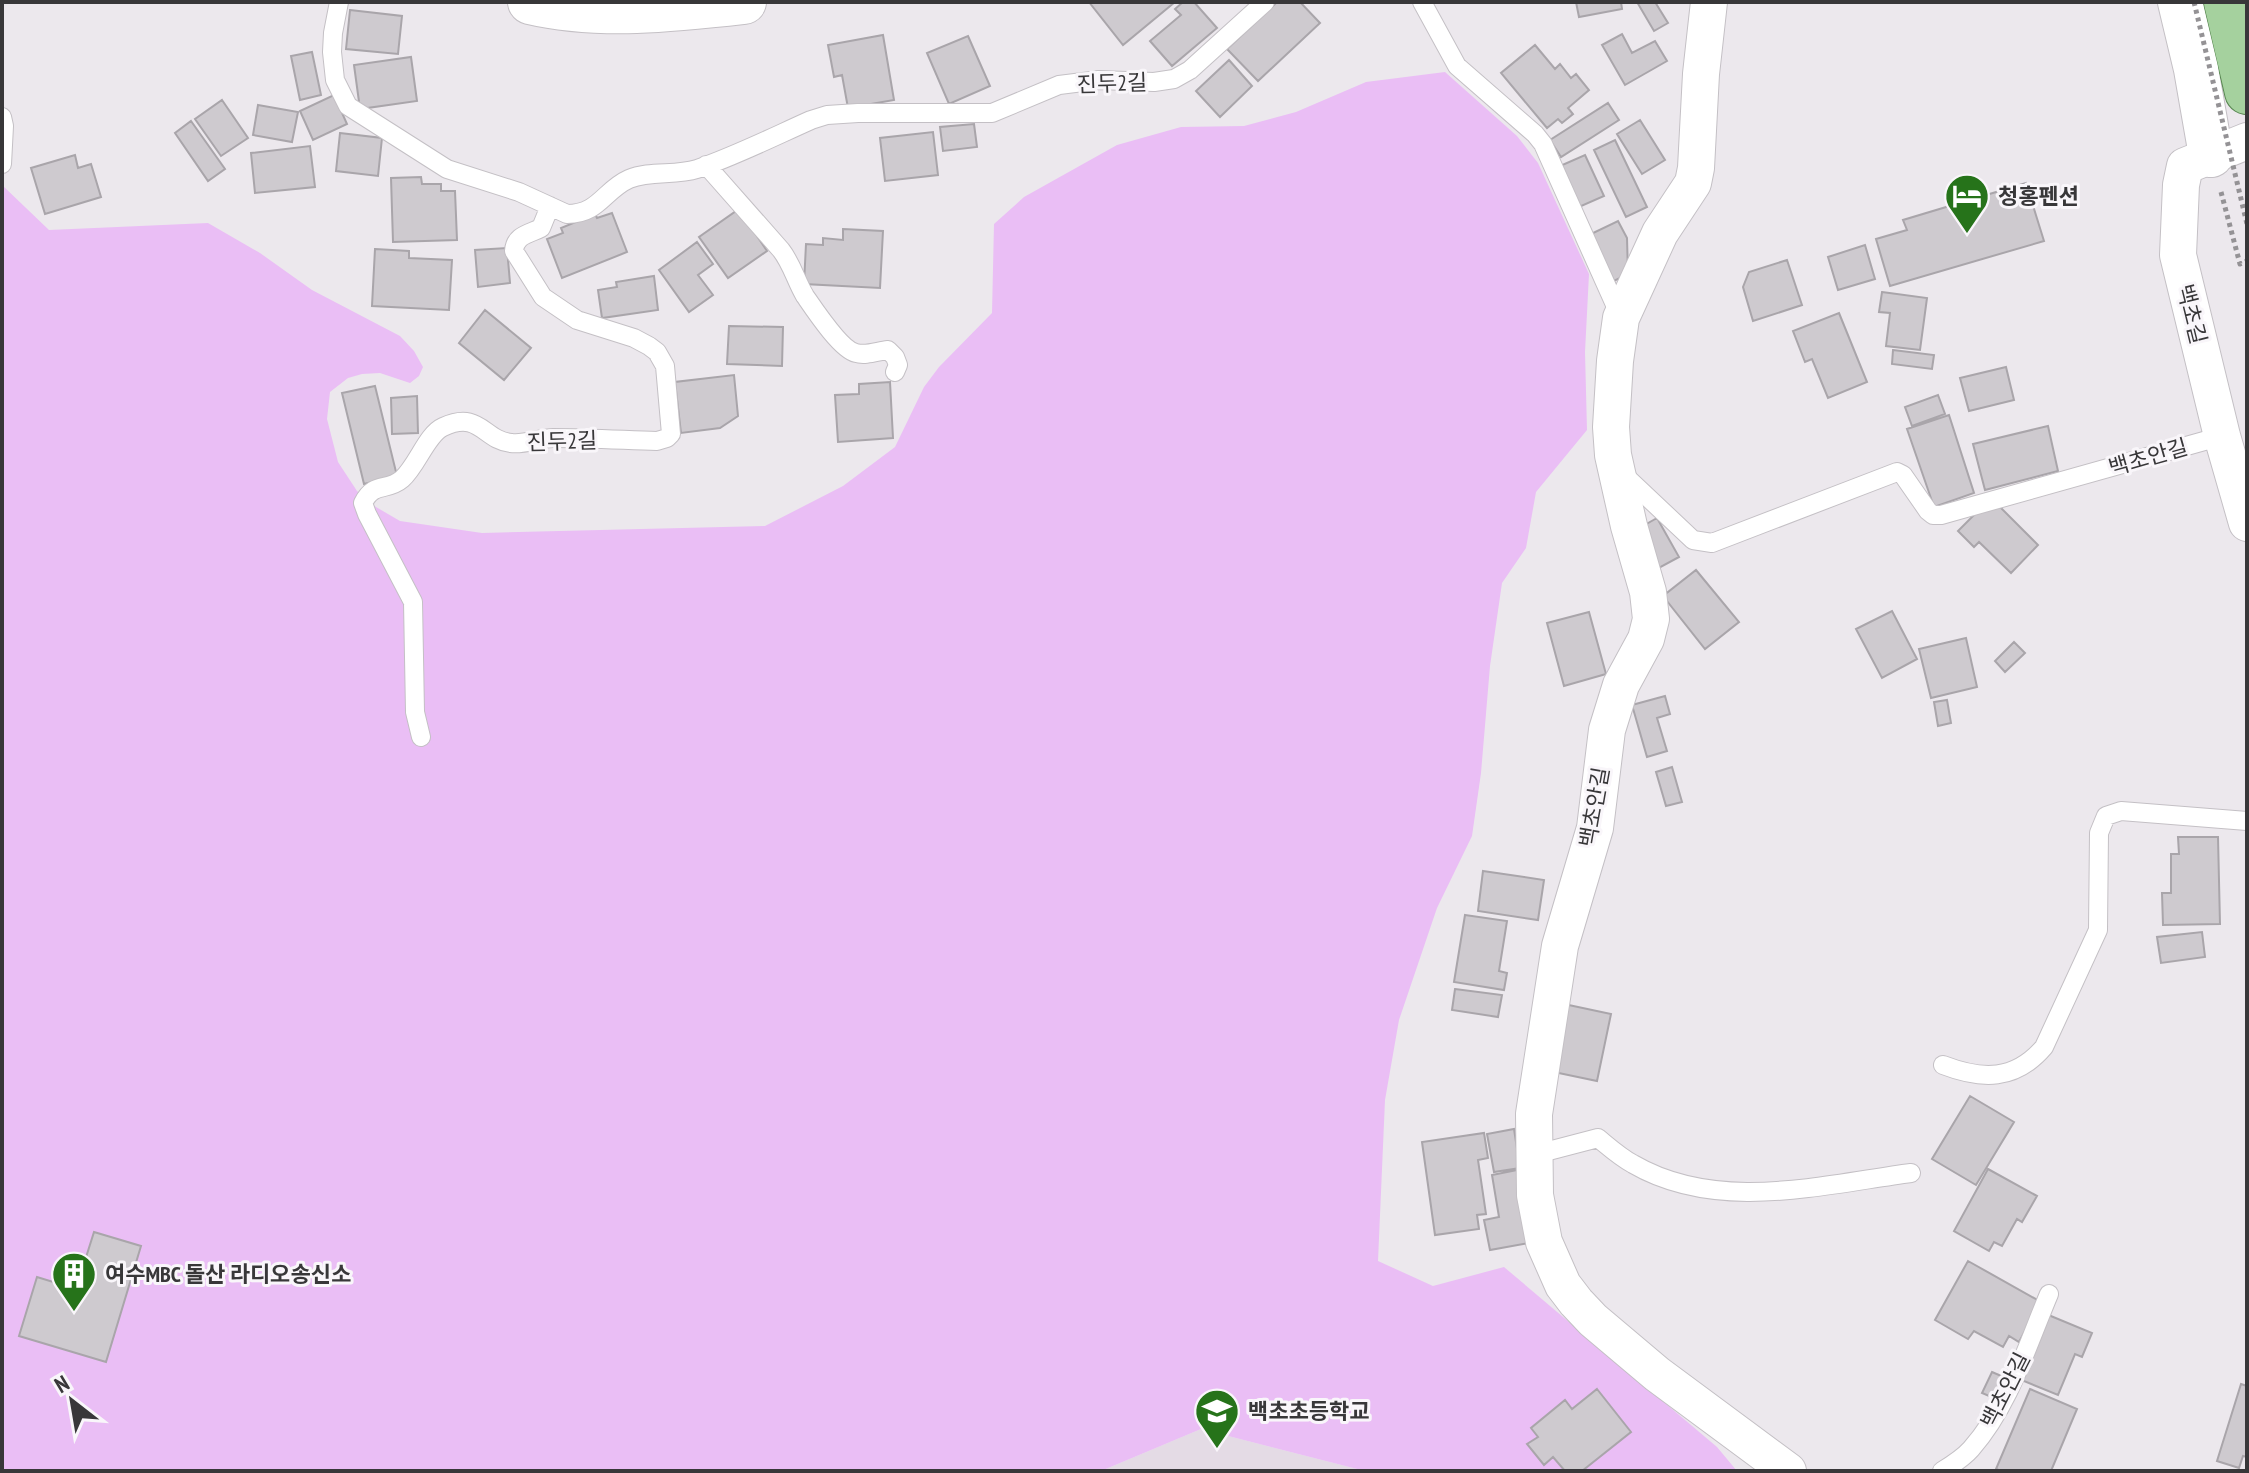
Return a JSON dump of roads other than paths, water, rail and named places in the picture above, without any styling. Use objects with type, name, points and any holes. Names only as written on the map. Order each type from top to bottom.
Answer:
[{"type":"main road","points":[[2226,2],[2247,92]]},
{"type":"street","points":[[530,2],[601,10],[699,7],[744,2]]},
{"type":"street","name":"백초안길","points":[[1709,2],[1693,183],[1660,233],[1621,318],[1611,427],[1616,467],[1648,592],[1651,619],[1646,639],[1621,685],[1607,730],[1595,828],[1560,946],[1534,1114],[1535,1195],[1544,1242],[1563,1285],[1576,1302],[1657,1374],[1787,1471]]},
{"type":"street","points":[[2180,2],[2196,69],[2229,148]]},
{"type":"street","name":"백초길","points":[[2229,148],[2185,166],[2181,185],[2178,255],[2222,436],[2247,523]]},
{"type":"lane","name":"진두2길","points":[[339,2],[332,52],[335,80],[348,106],[447,169],[519,192],[567,214],[584,213],[629,179],[681,173],[706,165],[827,115],[992,113],[1059,85],[1099,80],[1154,82],[1174,79],[1190,70],[1265,2]]},
{"type":"lane","points":[[1422,2],[1457,66],[1543,144],[1621,318]]},
{"type":"lane","points":[[2,117],[2,164]]},
{"type":"lane","points":[[706,165],[790,261],[805,296],[848,350],[856,354],[888,350],[898,365],[895,372]]},
{"type":"lane","name":"진두2길","points":[[421,737],[415,712],[413,602],[367,514],[363,503],[368,493],[373,489],[392,486],[403,479],[435,431],[461,421],[476,424],[510,443],[551,438],[657,441],[671,434],[665,366],[657,352],[634,338],[577,320],[543,297],[514,251],[514,244],[519,238],[541,228],[550,206]]},
{"type":"lane","name":"백초안길","points":[[1616,467],[1693,540],[1712,543],[1897,472],[1903,475],[1928,511],[1941,515],[2222,436]]},
{"type":"lane","points":[[1943,1065],[1971,1075],[1999,1075],[2024,1065],[2044,1047],[2098,930],[2099,833],[2106,816],[2121,811],[2247,821]]},
{"type":"lane","points":[[1533,1155],[1598,1138],[1644,1170],[1697,1187],[1737,1192],[1776,1191],[1911,1173]]},
{"type":"lane","name":"백초안길","points":[[1942,1471],[1970,1451],[1999,1406],[2013,1382],[2049,1294]]},
{"type":"place","name":"청홍펜션","points":[[1967,235]]},
{"type":"place","name":"여수MBC 돌산 라디오송신소","points":[[74,1313]]},
{"type":"place","name":"백초초등학교","points":[[1217,1450]]}]
